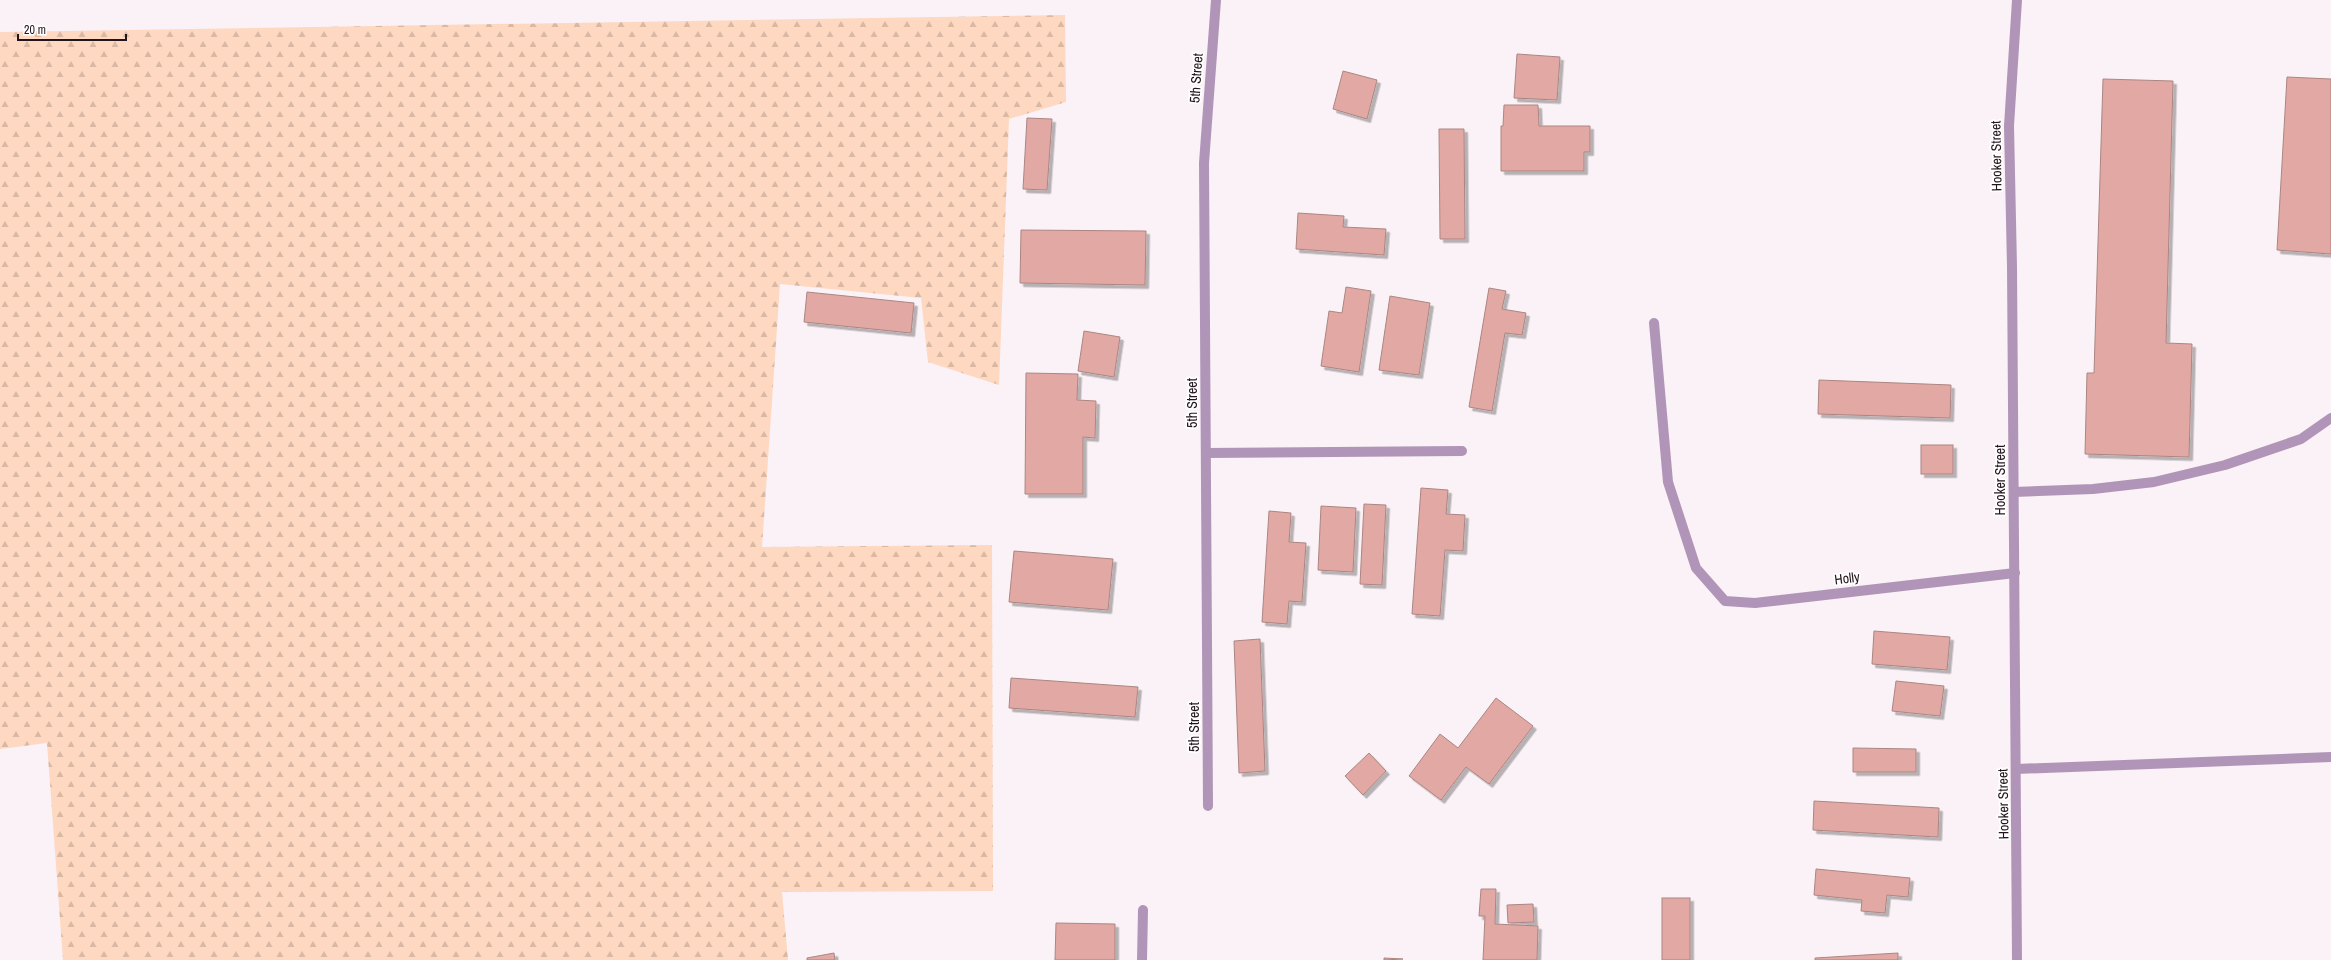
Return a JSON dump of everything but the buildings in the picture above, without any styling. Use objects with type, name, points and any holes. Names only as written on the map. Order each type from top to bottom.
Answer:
[{"type":"street","name":"5th Street","points":[[1208,806],[1204,162],[1216,0]]},
{"type":"street","name":"Hooker Street","points":[[2017,0],[2009,126],[2015,573],[2017,960]]},
{"type":"street","name":"Holly","points":[[1654,323],[1668,482],[1696,568],[1725,601],[1755,603],[2015,573]]},
{"type":"street","points":[[2014,492],[2093,489],[2154,482],[2225,465],[2301,439],[2331,418]]},
{"type":"street","points":[[1206,453],[1462,451]]},
{"type":"street","points":[[2016,769],[2331,757]]},
{"type":"street","points":[[1142,960],[1143,910]]},
{"type":"green space","points":[[1065,15],[1066,102],[1009,119],[999,385],[928,362],[921,298],[780,284],[762,547],[992,545],[993,891],[782,892],[788,960],[63,960],[47,743],[0,749],[0,32]]}]
